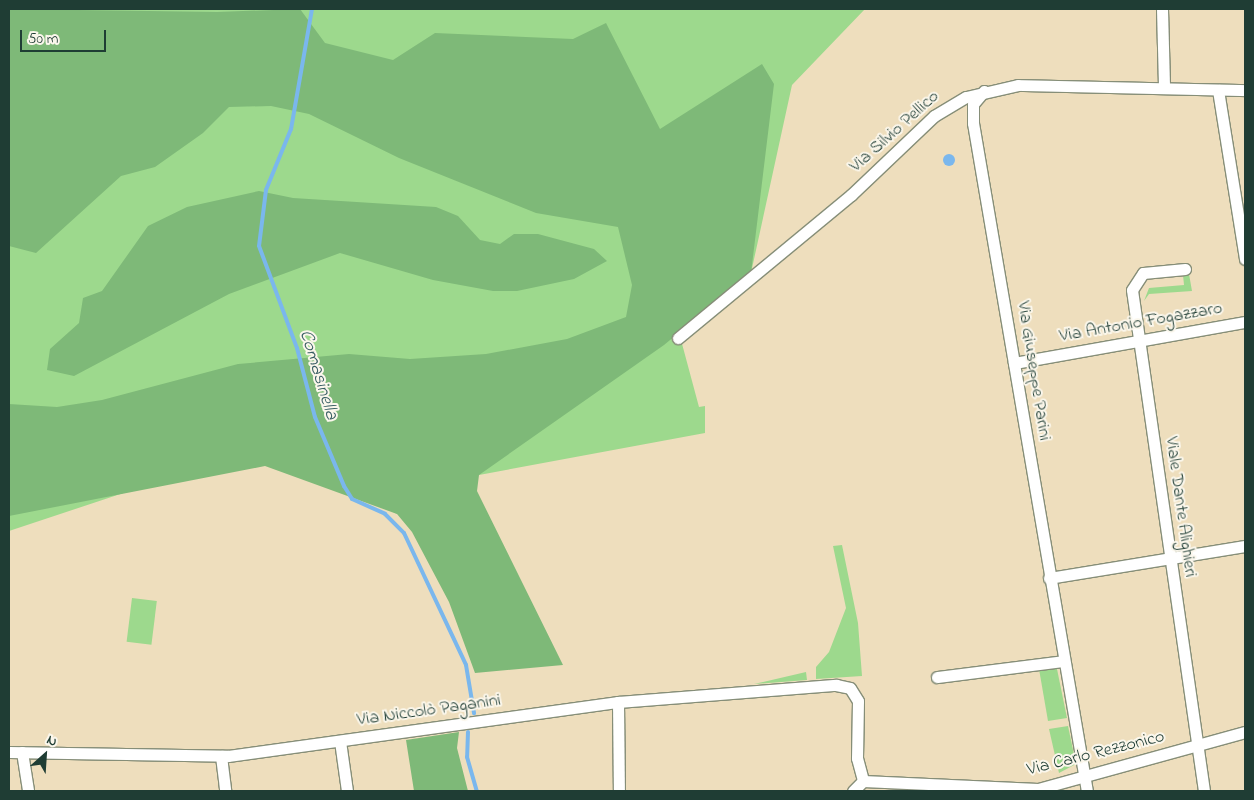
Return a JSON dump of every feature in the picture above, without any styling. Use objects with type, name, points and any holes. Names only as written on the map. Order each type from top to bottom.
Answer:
[{"type":"street","points":[[1162,9],[1164,86]]},
{"type":"street","name":"Via Silvio Pellico","points":[[678,338],[844,201],[934,116],[984,91],[1018,85],[1164,86],[1245,90]]},
{"type":"street","points":[[1218,90],[1241,207],[1245,259]]},
{"type":"street","name":"Via Giuseppe Parini","points":[[984,91],[972,112],[1063,661],[1087,791]]},
{"type":"street","name":"Viale Dante Alighieri","points":[[1185,269],[1147,272],[1134,280],[1138,341],[1204,791]]},
{"type":"street","name":"Via Antonio Fogazzaro","points":[[1014,363],[1245,322]]},
{"type":"street","points":[[1049,578],[1245,546]]},
{"type":"street","points":[[937,677],[1063,661]]},
{"type":"street","name":"Via Niccolò Paganini","points":[[9,752],[221,756],[618,702],[836,686],[853,690],[858,701],[857,758],[863,781]]},
{"type":"street","points":[[618,702],[619,791]]},
{"type":"street","name":"Via Carlo Rezzonico","points":[[863,781],[1014,790],[1085,778],[1245,732]]},
{"type":"street","points":[[340,741],[347,791]]},
{"type":"street","points":[[22,752],[28,791]]},
{"type":"street","points":[[221,756],[225,791]]},
{"type":"street","points":[[853,791],[863,781]]},
{"type":"green space","points":[[9,9],[865,9],[792,85],[751,273],[681,340],[699,407],[705,406],[705,433],[479,475],[397,514],[271,444],[9,531]]},
{"type":"green space","points":[[9,9],[217,12],[300,9],[325,43],[393,60],[435,33],[573,39],[606,23],[660,129],[762,64],[774,84],[751,273],[664,345],[479,475],[477,491],[563,665],[475,673],[449,602],[412,532],[397,514],[265,466],[9,516],[9,404],[57,407],[102,400],[238,364],[349,354],[410,359],[486,354],[567,339],[626,317],[632,285],[618,227],[536,213],[399,158],[309,114],[271,106],[229,107],[203,133],[155,167],[121,176],[36,253],[9,246]]},
{"type":"green space","points":[[259,191],[293,198],[436,207],[458,216],[480,240],[500,244],[514,234],[538,234],[594,249],[607,261],[574,279],[517,291],[493,291],[433,280],[340,253],[229,294],[74,376],[47,370],[50,349],[79,323],[83,298],[102,291],[148,226],[187,207]]},
{"type":"green space","points":[[1189,274],[1192,291],[1149,294],[1144,301],[1149,288],[1184,285],[1183,275]]},
{"type":"green space","points":[[842,545],[858,623],[862,676],[816,679],[816,667],[829,652],[846,608],[833,546]]},
{"type":"green space","points":[[132,598],[157,601],[151,645],[127,642]]},
{"type":"green space","points":[[1039,669],[1057,669],[1067,718],[1048,721]]},
{"type":"green space","points":[[806,672],[807,680],[754,684]]},
{"type":"green space","points":[[1068,726],[1076,764],[1059,773],[1049,729]]},
{"type":"green space","points":[[459,732],[457,748],[468,791],[414,791],[406,740]]},
{"type":"water","points":[[947,154],[951,154],[955,160],[951,166],[947,166],[943,162],[943,158]]},
{"type":"waterway","name":"Comasinella","points":[[312,9],[291,129],[266,190],[259,246],[297,348],[315,417],[344,486],[352,499],[385,514],[404,533],[466,665],[474,713]]},
{"type":"waterway","name":"Comasinella","points":[[468,732],[467,757],[477,791]]}]
